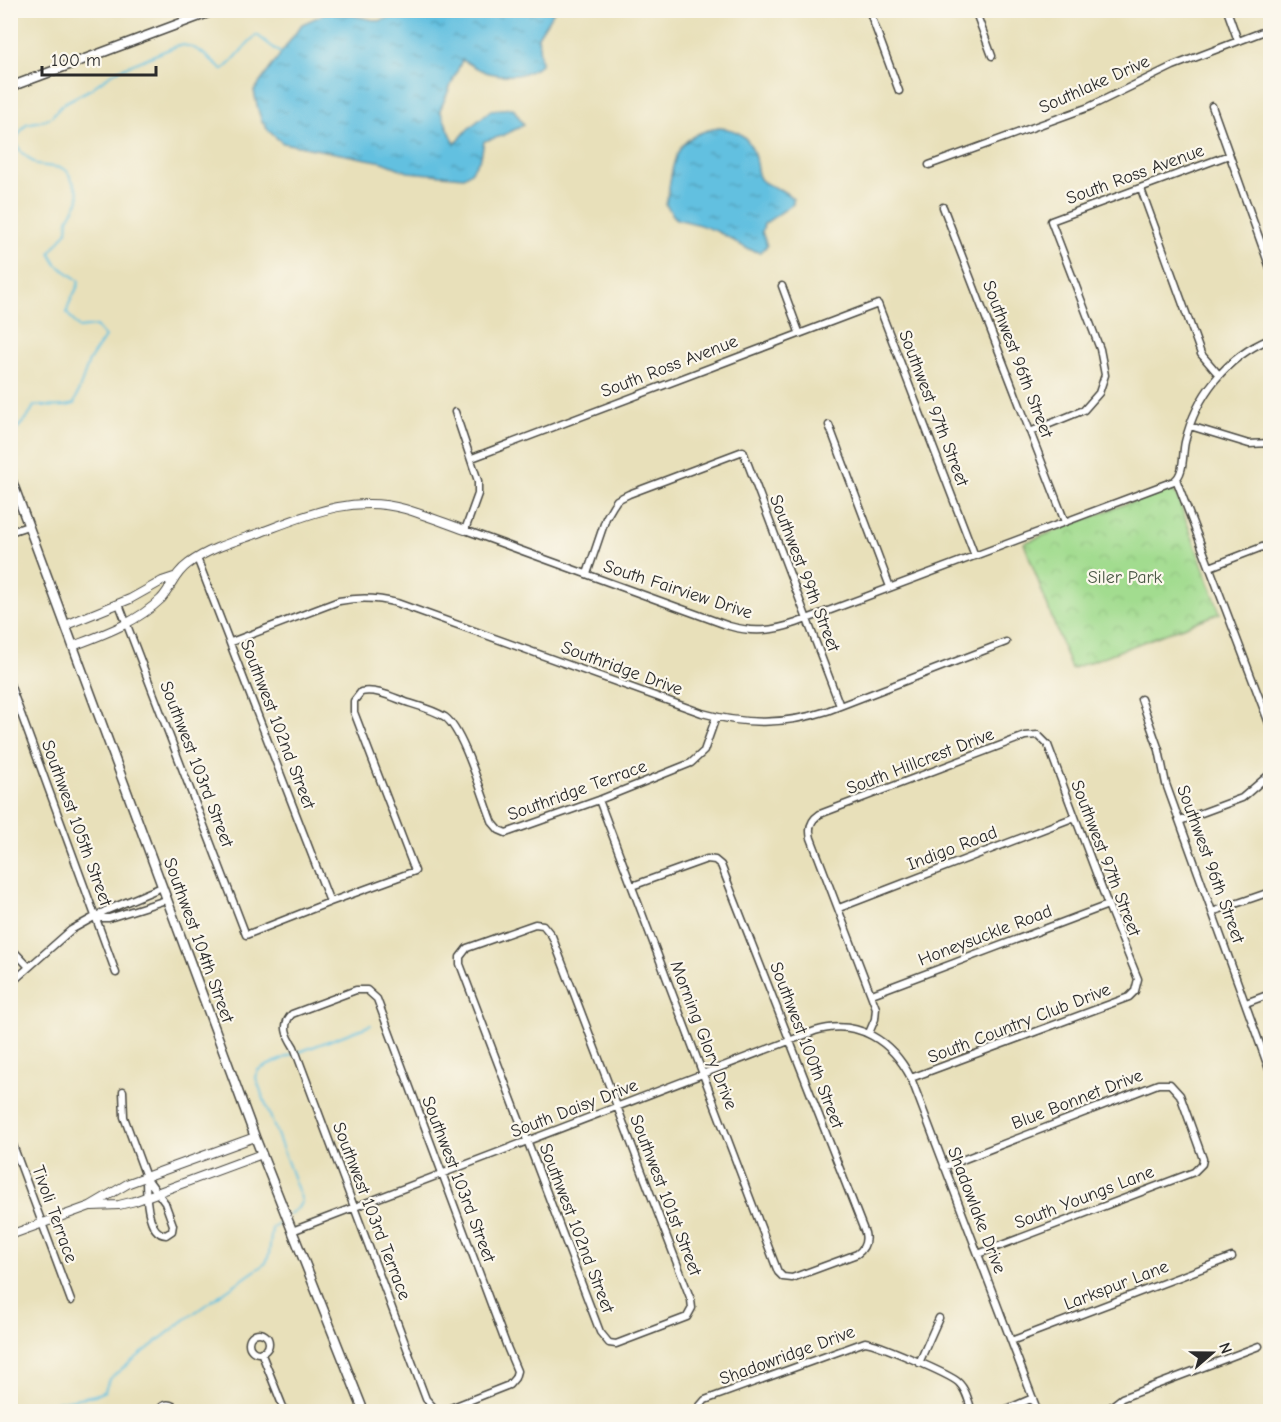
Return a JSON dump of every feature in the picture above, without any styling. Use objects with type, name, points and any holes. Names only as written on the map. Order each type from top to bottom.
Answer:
[{"type":"main road","points":[[10,87],[210,11]]},
{"type":"main road","name":"Southwest 104th Street","points":[[10,476],[166,900],[360,1410]]},
{"type":"street","points":[[868,10],[898,91]]},
{"type":"street","points":[[975,10],[992,56]]},
{"type":"street","points":[[1227,10],[1238,41]]},
{"type":"street","name":"Southlake Drive","points":[[929,165],[1089,107],[1173,66],[1270,29]]},
{"type":"street","points":[[1212,106],[1270,268]]},
{"type":"street","name":"South Ross Avenue","points":[[1030,432],[1084,410],[1099,393],[1105,375],[1103,356],[1051,221],[1229,155]]},
{"type":"street","points":[[1141,189],[1203,357],[1220,375]]},
{"type":"street","name":"Southwest 96th Street","points":[[943,207],[1065,522]]},
{"type":"street","points":[[782,286],[799,332]]},
{"type":"street","name":"South Ross Avenue","points":[[472,458],[799,332],[878,304]]},
{"type":"street","name":"Southwest 97th Street","points":[[878,304],[975,556]]},
{"type":"street","points":[[1270,339],[1244,353],[1220,375],[1204,395],[1190,426],[1183,450],[1180,475],[1176,479],[1270,726]]},
{"type":"street","points":[[454,412],[472,458],[478,486],[478,494],[465,530]]},
{"type":"street","points":[[829,425],[890,587]]},
{"type":"street","points":[[1190,426],[1249,444],[1270,443]]},
{"type":"street","name":"Southwest 99th Street","points":[[587,574],[606,518],[617,500],[744,451],[840,706]]},
{"type":"street","name":"South Fairview Drive","points":[[66,625],[143,593],[162,581],[174,577],[197,558],[226,545],[313,513],[343,505],[373,504],[394,506],[465,530],[744,630],[767,630],[786,626],[1176,479]]},
{"type":"street","points":[[10,532],[28,526]]},
{"type":"street","points":[[1210,567],[1270,544]]},
{"type":"street","name":"Southwest 102nd Street","points":[[197,558],[330,902]]},
{"type":"street","name":"South Fairview Drive","points":[[73,646],[127,624],[141,615],[161,599],[169,589],[174,577]]},
{"type":"street","name":"Southridge Drive","points":[[231,642],[339,601],[378,598],[716,717],[744,722],[774,722],[813,716],[1006,642]]},
{"type":"street","name":"Southwest 103rd Street","points":[[119,604],[246,935],[330,902]]},
{"type":"street","name":"Southwest 105th Street","points":[[10,684],[116,973]]},
{"type":"street","name":"Southridge Terrace","points":[[330,902],[415,872],[353,707],[354,701],[362,692],[376,692],[438,714],[448,720],[459,735],[493,823],[502,832],[518,830],[680,769],[697,759],[704,751],[716,717]]},
{"type":"street","name":"Southwest 96th Street","points":[[1141,699],[1159,750],[1163,774],[1270,1072]]},
{"type":"street","name":"South Hillcrest Drive","points":[[839,908],[811,838],[812,822],[820,814],[1024,736],[1036,734],[1041,736]]},
{"type":"street","name":"Southwest 97th Street","points":[[1041,736],[1048,745],[1138,979],[1136,992]]},
{"type":"street","points":[[1180,821],[1238,800],[1270,774]]},
{"type":"street","name":"Morning Glory Drive","points":[[599,800],[775,1268],[778,1274],[786,1278]]},
{"type":"street","name":"Indigo Road","points":[[839,908],[1075,817]]},
{"type":"street","name":"Southwest 100th Street","points":[[632,886],[707,859],[715,860],[721,865],[865,1233],[865,1244],[857,1254],[796,1277],[786,1278]]},
{"type":"street","points":[[10,984],[71,930],[105,911],[162,887]]},
{"type":"street","points":[[1212,912],[1270,892]]},
{"type":"street","points":[[96,918],[109,918],[166,900]]},
{"type":"street","name":"Honeysuckle Road","points":[[872,994],[1108,905]]},
{"type":"street","points":[[839,908],[877,1012],[869,1033]]},
{"type":"street","name":"Southwest 101st Street","points":[[461,954],[473,945],[527,925],[540,924],[546,927],[552,936],[691,1300],[690,1313],[682,1320],[619,1344],[609,1343]]},
{"type":"street","points":[[10,947],[28,967]]},
{"type":"street","name":"Southwest 102nd Street","points":[[461,954],[461,969],[600,1332],[609,1343]]},
{"type":"street","name":"Southwest 103rd Street","points":[[287,1022],[292,1014],[356,990],[364,989],[377,999],[441,1174],[516,1367],[515,1378],[504,1388],[445,1410],[435,1409]]},
{"type":"street","name":"South Country Club Drive","points":[[911,1078],[1129,997],[1136,992]]},
{"type":"street","points":[[1246,1003],[1270,994]]},
{"type":"street","name":"Southwest 103rd Terrace","points":[[287,1022],[286,1032],[298,1058],[426,1400],[435,1409]]},
{"type":"street","name":"South Daisy Drive","points":[[292,1231],[815,1031],[832,1028],[869,1033]]},
{"type":"street","name":"Shadowlake Drive","points":[[869,1033],[898,1057],[911,1078],[1037,1410]]},
{"type":"street","name":"Blue Bonnet Drive","points":[[945,1167],[1162,1083],[1173,1086],[1180,1095],[1202,1155],[1203,1161],[1200,1166]]},
{"type":"street","points":[[123,1091],[124,1117],[146,1177],[165,1203],[173,1226],[172,1231],[166,1235],[159,1235],[154,1228],[146,1197],[146,1177]]},
{"type":"street","name":"Tivoli Terrace","points":[[10,1137],[71,1301]]},
{"type":"street","points":[[10,1235],[90,1206],[121,1186],[255,1137]]},
{"type":"street","points":[[90,1206],[126,1204],[262,1154]]},
{"type":"street","name":"South Youngs Lane","points":[[978,1254],[1191,1174],[1200,1166]]},
{"type":"street","name":"Larkspur Lane","points":[[1011,1341],[1232,1257]]},
{"type":"street","points":[[919,1363],[939,1318]]},
{"type":"street","name":"Shadowridge Drive","points":[[698,1411],[705,1400],[862,1342],[873,1343],[957,1381],[965,1392],[972,1412]]},
{"type":"street","points":[[1104,1412],[1122,1398],[1259,1346]]},
{"type":"street","points":[[261,1352],[285,1412]]},
{"type":"street","points":[[1000,1412],[1033,1398]]},
{"type":"street","points":[[159,1412],[163,1406],[168,1404],[173,1406],[177,1412]]},
{"type":"street","points":[[1027,1412],[1037,1410]]},
{"type":"green space","name":"Siler Park","points":[[1164,489],[1174,491],[1177,496],[1220,613],[1071,669],[1024,543]]},
{"type":"water","points":[[331,11],[379,21],[407,12],[429,14],[435,11],[554,11],[538,36],[541,64],[523,74],[502,75],[486,72],[462,60],[440,110],[455,144],[468,129],[491,110],[513,108],[524,125],[502,136],[484,141],[481,157],[471,172],[464,177],[408,172],[383,162],[283,143],[269,131],[262,121],[254,91],[302,24]]},
{"type":"water","points":[[719,128],[734,131],[744,137],[752,148],[760,178],[793,199],[793,204],[764,224],[762,232],[767,246],[760,252],[746,248],[708,228],[676,219],[666,205],[673,165],[683,145],[691,137]]},
{"type":"waterway","points":[[10,436],[28,417],[34,406],[59,407],[74,404],[89,361],[105,337],[96,326],[79,328],[67,313],[79,281],[57,265],[50,253],[67,231],[68,219],[79,200],[78,191],[67,171],[62,168],[37,165],[21,152],[15,140],[26,124],[46,120],[64,103],[89,90],[116,71],[179,45],[192,47],[222,70],[257,35],[283,55]]},
{"type":"waterway","points":[[288,1215],[298,1208],[302,1201],[256,1078],[258,1070],[371,1025]]},
{"type":"waterway","points":[[41,1412],[48,1404],[105,1391],[109,1379],[187,1318],[266,1263],[272,1228],[284,1219]]}]
